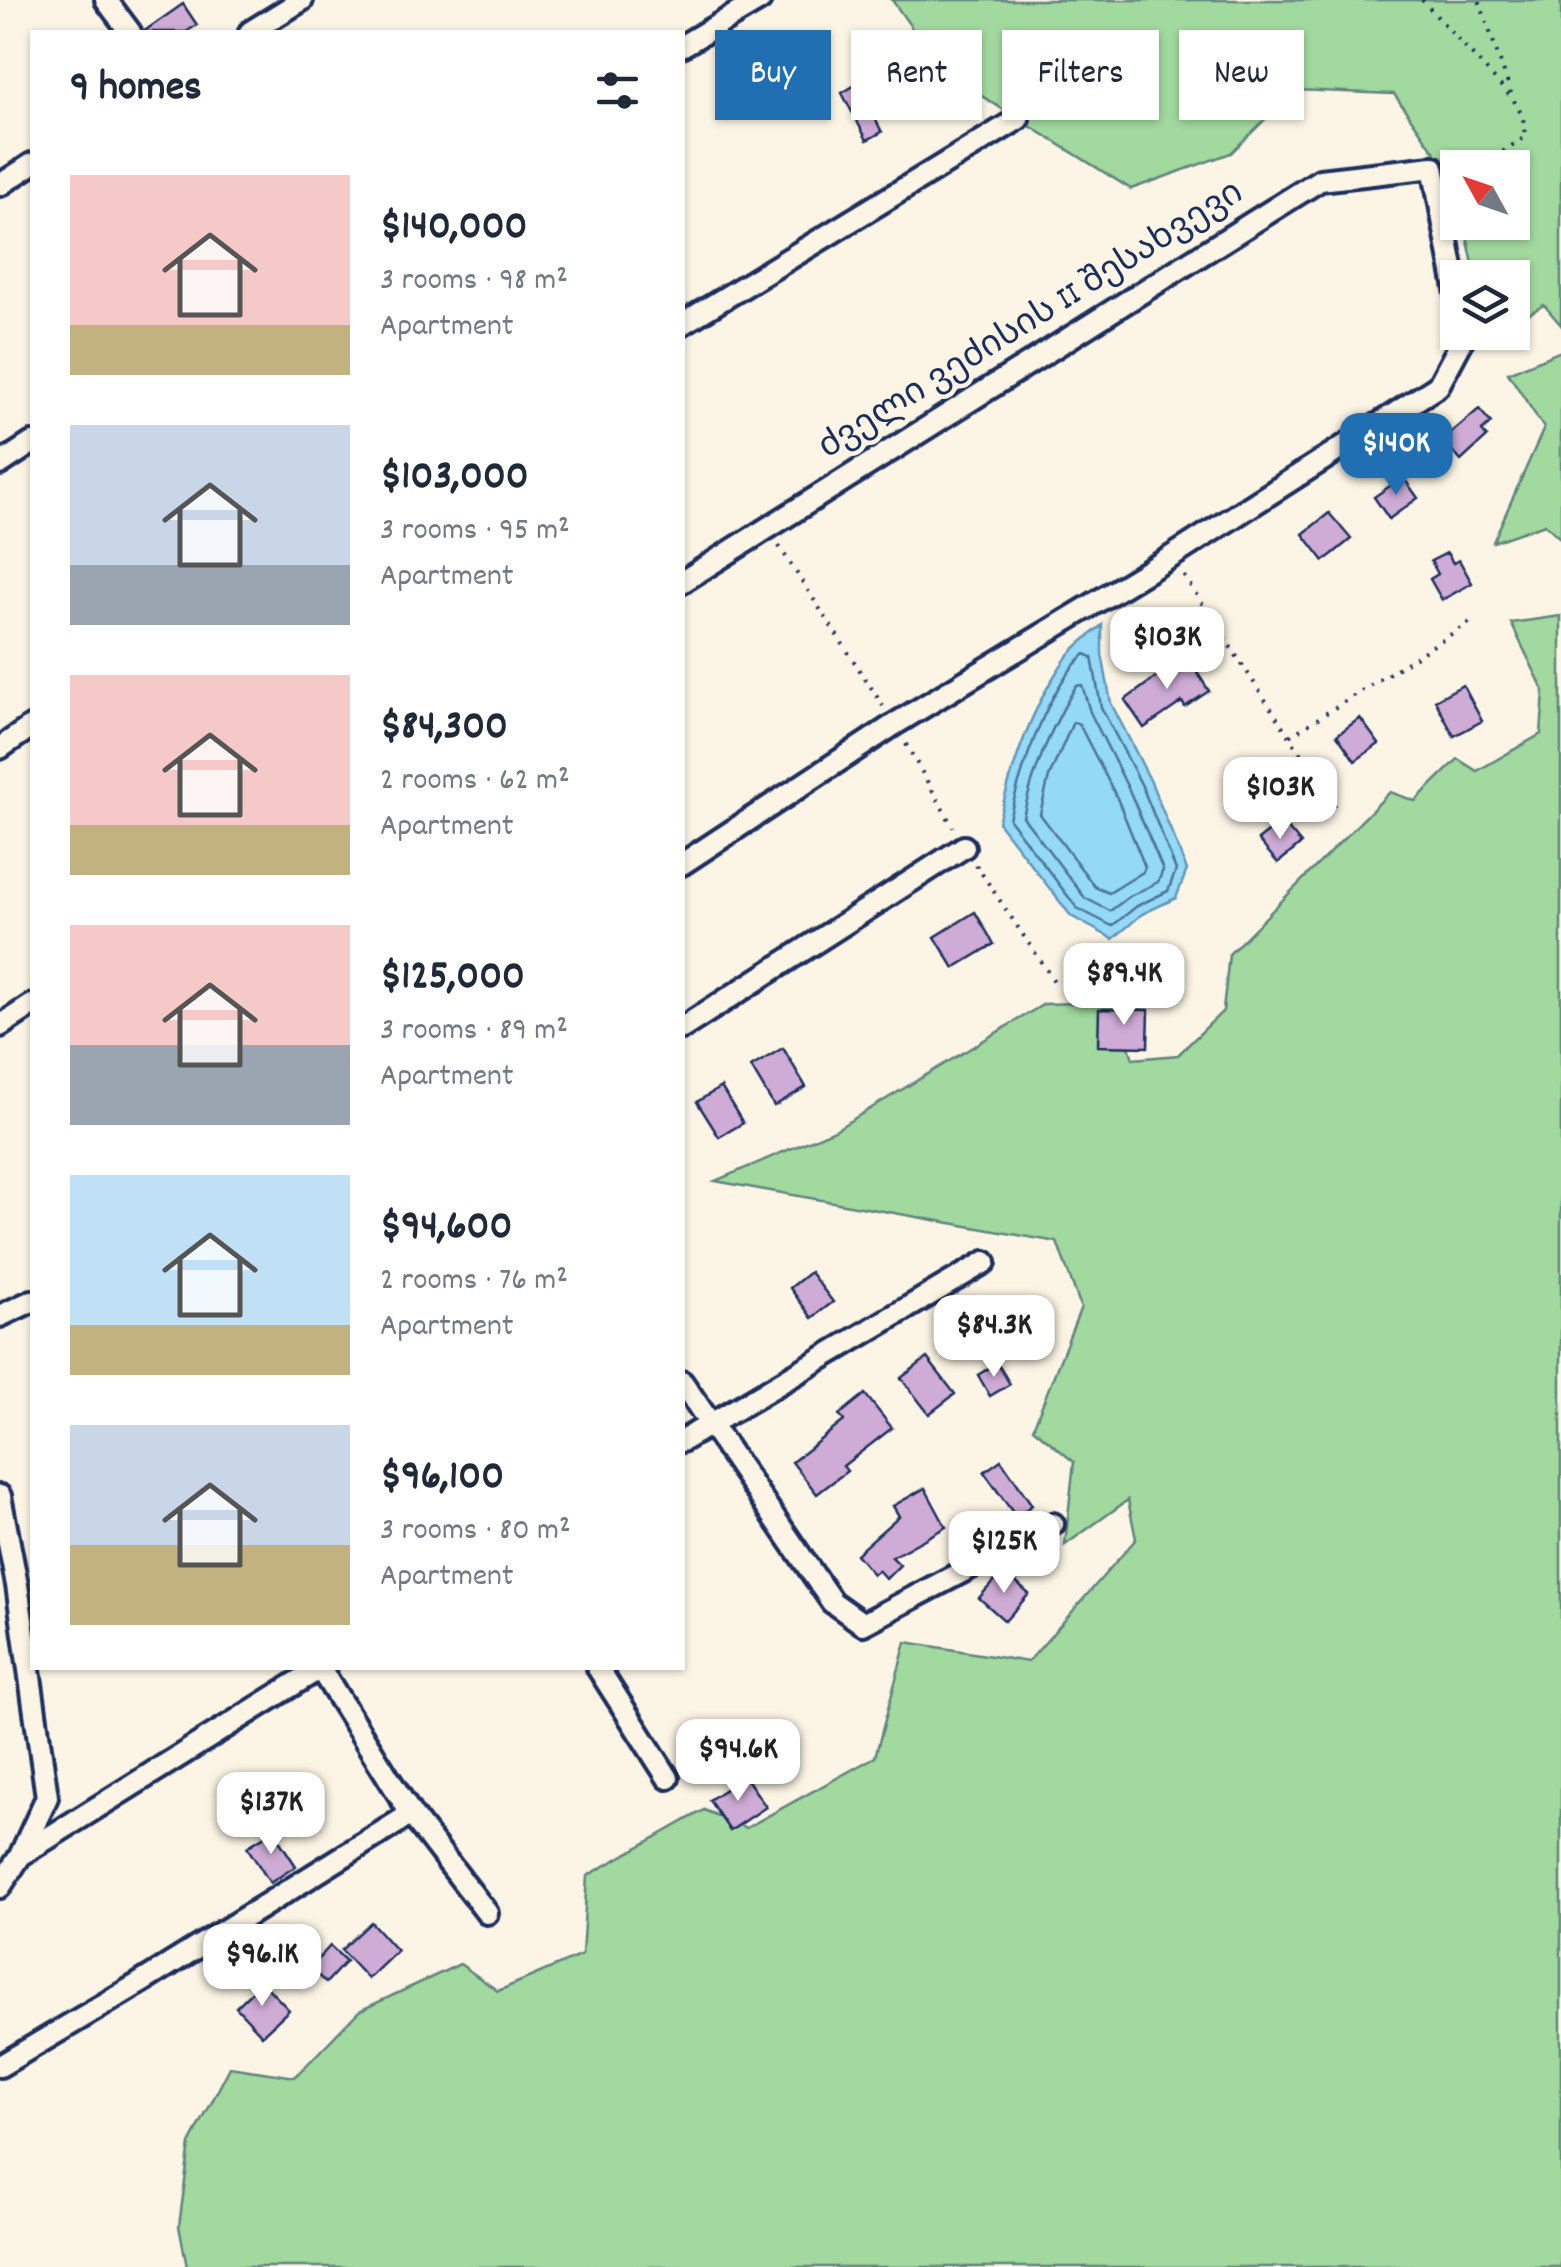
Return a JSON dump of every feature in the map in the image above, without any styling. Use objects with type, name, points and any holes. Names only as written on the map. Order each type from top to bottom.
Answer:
[{"type":"street","points":[[106,0],[128,30]]},
{"type":"street","points":[[253,30],[302,0]]},
{"type":"street","points":[[685,44],[760,0]]},
{"type":"street","points":[[685,322],[1018,120]]},
{"type":"street","points":[[0,185],[30,165]]},
{"type":"street","points":[[1433,167],[1450,260]]},
{"type":"street","name":"ძველი ვეძისის II შესახვევი","points":[[685,580],[1320,180],[1433,167]]},
{"type":"street","points":[[685,862],[895,724],[1171,557],[1438,386],[1458,350]]},
{"type":"street","points":[[0,464],[30,444]]},
{"type":"street","points":[[0,748],[30,727]]},
{"type":"street","points":[[685,1026],[964,847]]},
{"type":"street","points":[[0,1026],[30,1006]]},
{"type":"street","points":[[685,1438],[985,1262]]},
{"type":"street","points":[[0,1316],[30,1302]]},
{"type":"street","points":[[685,1386],[832,1602],[863,1624],[1053,1524]]},
{"type":"street","points":[[0,1496],[25,1581],[30,1630]]},
{"type":"street","points":[[0,1886],[20,1856],[47,1796],[34,1670]]},
{"type":"street","points":[[20,1856],[317,1670]]},
{"type":"street","points":[[321,1670],[412,1814],[487,1913]]},
{"type":"street","points":[[599,1670],[668,1778]]},
{"type":"street","points":[[0,2066],[412,1814]]},
{"type":"path","points":[[1422,0],[1513,100]]},
{"type":"path","points":[[1433,167],[1500,154],[1525,136],[1523,117],[1513,100],[1479,0]]},
{"type":"path","points":[[767,527],[895,724],[964,847],[1054,981]]},
{"type":"path","points":[[1171,557],[1336,806]]},
{"type":"path","points":[[1290,736],[1472,621]]},
{"type":"green space","points":[[892,0],[1561,0],[1561,325],[1544,305],[1530,313],[1530,260],[1472,260],[1468,240],[1530,240],[1530,150],[1440,150],[1440,160],[1394,94],[1304,90],[1304,30],[1179,30],[1179,120],[1265,120],[1231,153],[1131,189],[1020,120],[1159,120],[1159,30],[1002,30],[1002,109],[982,96],[982,30],[913,30]]},
{"type":"green space","points":[[1561,351],[1561,539],[1545,524],[1493,542],[1544,428],[1508,373]]},
{"type":"green space","points":[[1561,616],[1561,2267],[187,2267],[179,2226],[190,2144],[230,2067],[295,2077],[359,2011],[460,1964],[498,1991],[582,1955],[587,1876],[704,1810],[746,1828],[875,1757],[906,1642],[1028,1662],[1136,1539],[1128,1500],[1065,1545],[1074,1462],[1033,1428],[1081,1307],[1057,1242],[715,1181],[835,1130],[1044,1004],[1115,1002],[1133,1059],[1178,1055],[1223,1011],[1229,954],[1390,792],[1415,801],[1458,759],[1477,771],[1541,734],[1544,691],[1511,623]]},
{"type":"water","points":[[1102,625],[1102,654],[1111,703],[1151,782],[1187,870],[1176,898],[1142,914],[1113,939],[1071,916],[998,822],[1017,758],[1043,695],[1071,653]]},
{"type":"building","points":[[183,4],[197,25],[189,30],[146,30]]},
{"type":"building","points":[[851,88],[851,110],[842,93]]},
{"type":"building","points":[[856,120],[876,120],[882,132],[867,140]]},
{"type":"building","points":[[1479,409],[1491,423],[1482,431],[1487,437],[1461,461],[1443,440]]},
{"type":"building","points":[[1403,477],[1418,498],[1389,519],[1374,497]]},
{"type":"building","points":[[1329,513],[1351,539],[1324,561],[1303,534]]},
{"type":"building","points":[[1447,553],[1453,563],[1459,560],[1472,583],[1442,600],[1430,579],[1438,574],[1431,561]]},
{"type":"building","points":[[1186,655],[1209,691],[1185,707],[1182,702],[1144,728],[1125,700]]},
{"type":"building","points":[[1463,685],[1482,721],[1454,736],[1435,700]]},
{"type":"building","points":[[1360,718],[1379,744],[1355,761],[1337,735]]},
{"type":"building","points":[[1282,821],[1301,844],[1278,863],[1258,840]]},
{"type":"building","points":[[975,912],[994,944],[954,968],[935,937]]},
{"type":"building","points":[[1099,1009],[1149,1010],[1148,1047],[1098,1046]]},
{"type":"building","points":[[783,1048],[806,1087],[774,1106],[751,1067]]},
{"type":"building","points":[[721,1087],[743,1123],[719,1137],[697,1102]]},
{"type":"building","points":[[810,1272],[833,1302],[812,1318],[790,1288]]},
{"type":"building","points":[[927,1358],[955,1394],[929,1414],[901,1378]]},
{"type":"building","points":[[997,1363],[1010,1384],[990,1396],[978,1375]]},
{"type":"building","points":[[865,1394],[892,1428],[843,1466],[847,1471],[817,1494],[792,1462],[844,1421],[839,1415]]},
{"type":"building","points":[[1001,1460],[1032,1505],[1016,1517],[984,1472]]},
{"type":"building","points":[[925,1488],[946,1527],[892,1557],[900,1565],[886,1579],[878,1570],[873,1574],[856,1554],[899,1516],[893,1506]]},
{"type":"building","points":[[1003,1571],[1029,1594],[1005,1621],[979,1598]]},
{"type":"building","points":[[745,1776],[766,1807],[730,1831],[709,1800]]},
{"type":"building","points":[[273,1831],[296,1866],[270,1883],[247,1847]]},
{"type":"building","points":[[371,1922],[397,1951],[368,1979],[341,1950]]},
{"type":"building","points":[[330,1946],[346,1961],[326,1983],[310,1968]]},
{"type":"building","points":[[262,1982],[289,2010],[262,2035],[236,2007]]}]
